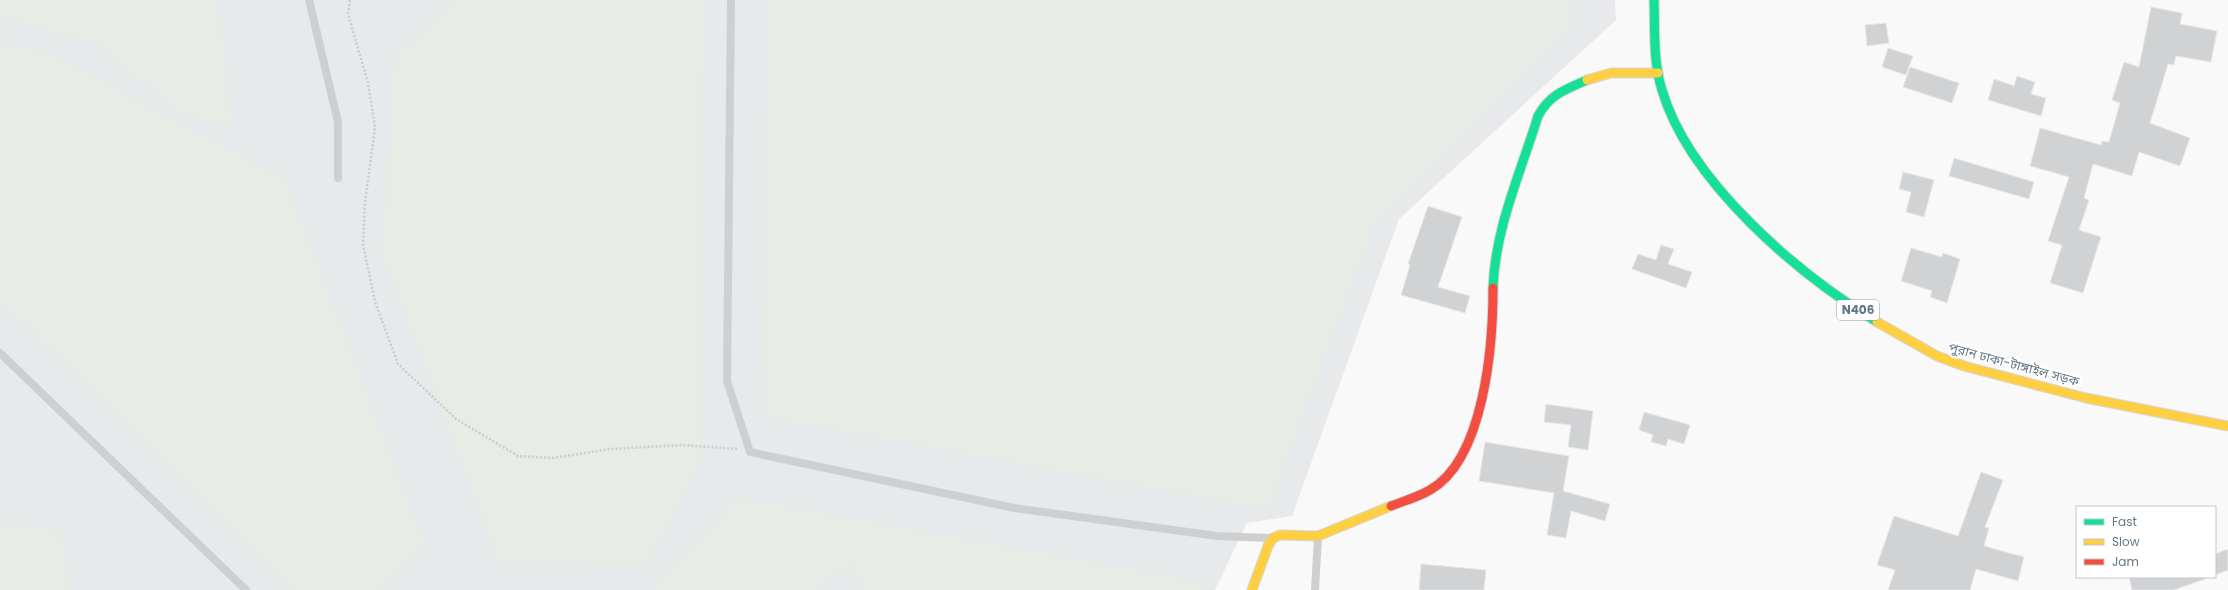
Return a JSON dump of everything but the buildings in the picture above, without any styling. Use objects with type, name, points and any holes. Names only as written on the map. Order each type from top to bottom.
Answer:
[{"type":"main road","name":"পুরান ঢাকা-টাঙ্গাইল সড়ক","points":[[1654,0],[1658,73],[1664,100],[1679,130],[1698,162],[1724,195],[1765,240],[1792,264],[1824,288],[1879,324],[1942,358],[2022,382],[2148,412],[2228,426]]},
{"type":"main road","points":[[1252,590],[1268,546],[1273,538],[1280,535],[1318,536],[1431,490],[1443,482],[1459,459],[1476,417],[1486,382],[1492,341],[1494,277],[1497,249],[1538,116],[1545,103],[1554,95],[1595,76],[1611,73],[1658,73]]},
{"type":"lane","points":[[309,0],[338,122],[338,178]]},
{"type":"lane","points":[[731,0],[727,380],[750,452],[1014,508],[1217,536],[1273,538]]},
{"type":"lane","points":[[0,353],[246,590]]},
{"type":"lane","points":[[1315,590],[1318,536]]},
{"type":"path","points":[[350,0],[348,14],[368,83],[375,127],[365,202],[363,245],[375,302],[398,364],[456,419],[518,456],[552,458],[611,448],[683,445],[729,447],[750,452]]},
{"type":"shaded area","points":[[0,0],[1615,0],[1616,20],[1399,219],[1292,516],[1247,523],[1215,590],[0,590]]},
{"type":"shaded area","points":[[0,0],[217,0],[232,126],[184,115],[98,44],[0,16]]},
{"type":"shaded area","points":[[461,0],[704,0],[700,136],[701,460],[644,566],[499,561],[383,253],[395,56]]},
{"type":"shaded area","points":[[770,0],[1573,0],[1568,29],[1375,221],[1268,509],[768,417],[763,345]]},
{"type":"shaded area","points":[[0,44],[46,52],[285,180],[424,544],[374,590],[295,590],[0,299]]},
{"type":"shaded area","points":[[738,498],[1204,583],[1201,590],[867,590],[850,563],[813,590],[655,590]]},
{"type":"shaded area","points":[[0,524],[60,531],[70,590],[0,590]]},
{"type":"traffic: fast","points":[[1654,0],[1655,46],[1659,79],[1676,124],[1696,158],[1721,191],[1781,252],[1846,302],[1877,322]]},
{"type":"traffic: fast","points":[[1493,288],[1498,244],[1510,200],[1538,116],[1548,102],[1553,98],[1565,90],[1587,80]]},
{"type":"traffic: slow","points":[[1587,80],[1611,73],[1658,73]]},
{"type":"traffic: slow","points":[[1877,322],[1937,356],[1964,366],[2086,398],[2228,426]]},
{"type":"traffic: slow","points":[[1252,590],[1268,546],[1273,538],[1280,535],[1318,536],[1391,506]]},
{"type":"traffic: jam","points":[[1391,506],[1430,490],[1448,475],[1463,453],[1474,427],[1488,368],[1493,311],[1493,288]]}]
